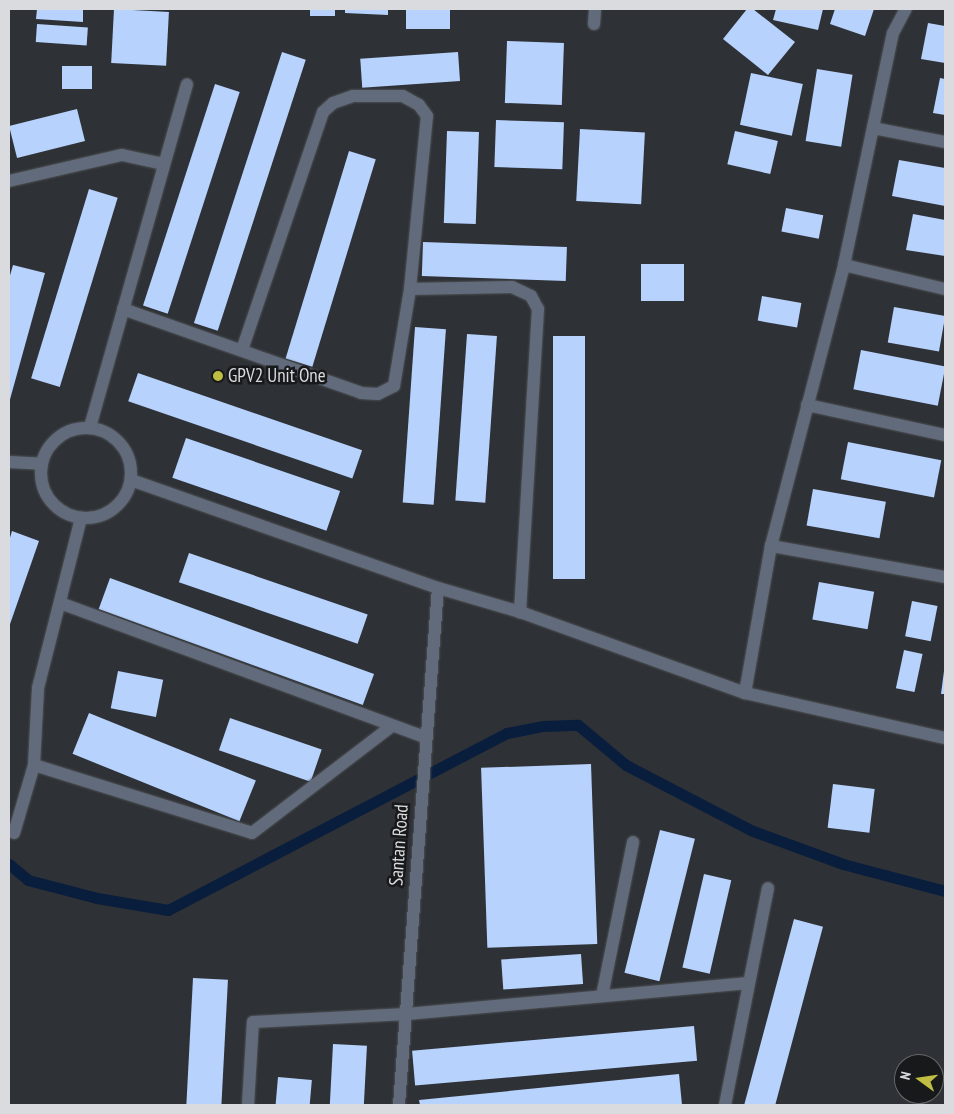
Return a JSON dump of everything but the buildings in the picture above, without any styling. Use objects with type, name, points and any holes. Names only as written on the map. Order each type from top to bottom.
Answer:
[{"type":"street","points":[[594,24],[595,9]]},
{"type":"street","points":[[745,693],[771,546],[844,265],[893,33],[906,9]]},
{"type":"street","points":[[90,427],[186,84]]},
{"type":"street","points":[[123,309],[361,393],[378,394],[394,386],[410,289],[427,116],[419,105],[404,96],[352,96],[333,103],[323,112],[242,350]]},
{"type":"street","points":[[873,128],[945,142]]},
{"type":"street","points":[[9,181],[122,156],[164,164]]},
{"type":"street","points":[[844,265],[945,288]]},
{"type":"street","points":[[410,289],[512,288],[531,296],[538,309],[520,612]]},
{"type":"street","points":[[807,405],[945,435]]},
{"type":"street","points":[[90,427],[105,431],[117,439],[131,465],[131,480],[127,493],[108,513],[81,518],[55,506],[42,479],[42,464],[46,452],[64,433],[90,427]]},
{"type":"street","points":[[9,462],[42,464]]},
{"type":"street","points":[[131,480],[438,588],[520,612],[745,693],[945,738]]},
{"type":"street","points":[[14,834],[34,766],[38,688],[81,518]]},
{"type":"street","points":[[771,546],[945,577]]},
{"type":"street","name":"Santan Road","points":[[399,1105],[438,588]]},
{"type":"street","points":[[60,603],[426,738]]},
{"type":"street","points":[[34,766],[252,833],[392,726]]},
{"type":"street","points":[[602,996],[633,842]]},
{"type":"street","points":[[725,1105],[768,888]]},
{"type":"street","points":[[248,1105],[253,1022],[407,1014],[749,983]]},
{"type":"waterway","points":[[9,864],[28,880],[97,898],[168,910],[507,733],[543,726],[578,725],[626,765],[753,831],[843,864],[945,891]]},
{"type":"place","name":"GPV2 Unit One","points":[[218,376]]}]
